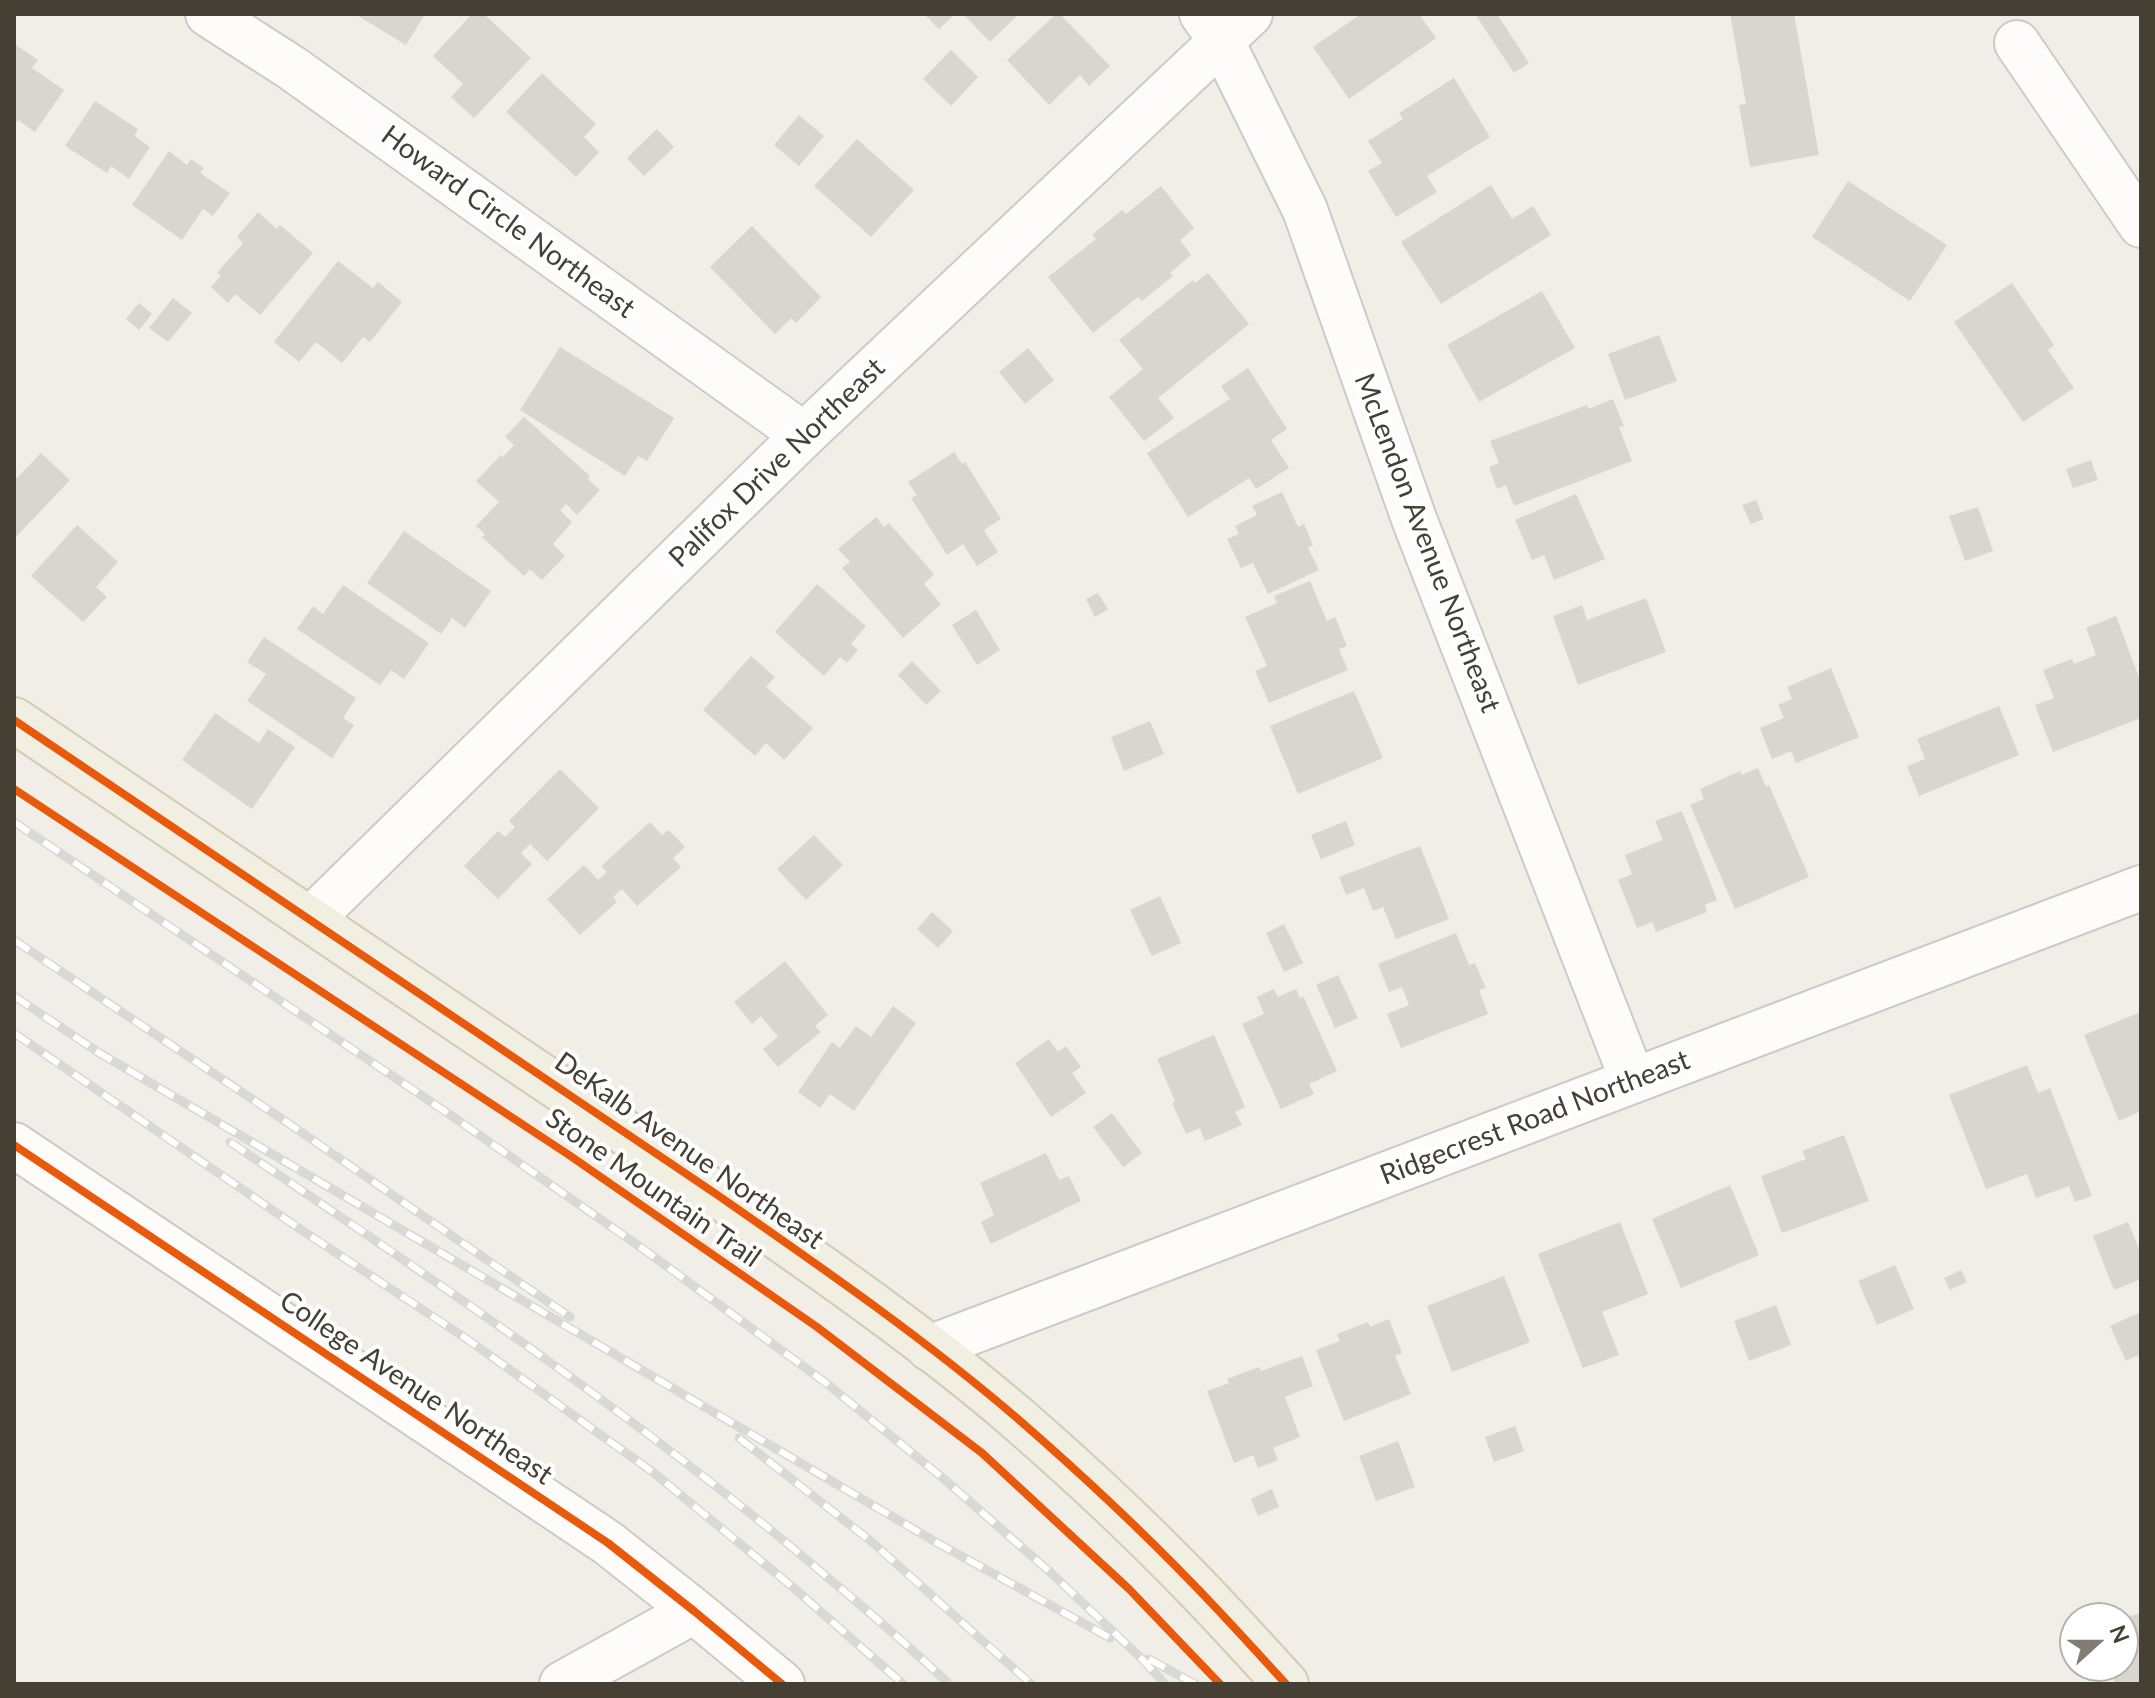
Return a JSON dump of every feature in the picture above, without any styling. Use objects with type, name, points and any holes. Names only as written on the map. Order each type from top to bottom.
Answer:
[{"type":"main road","name":"DeKalb Avenue Northeast","points":[[14,720],[768,1230],[929,1348],[1016,1418],[1108,1501],[1195,1586],[1286,1684]]},
{"type":"street","name":"Howard Circle Northeast","points":[[208,14],[292,68],[804,435]]},
{"type":"street","name":"Palifox Drive Northeast","points":[[311,919],[1224,23]]},
{"type":"street","name":"McLendon Avenue Northeast","points":[[1224,23],[1305,210],[1414,519],[1633,1081]]},
{"type":"street","points":[[2017,43],[2141,225]]},
{"type":"street","name":"Ridgecrest Road Northeast","points":[[929,1348],[2141,888]]},
{"type":"street","name":"College Avenue Northeast","points":[[14,1145],[608,1543],[782,1684]]},
{"type":"street","points":[[562,1684],[694,1611]]},
{"type":"building","points":[[355,14],[425,14],[406,45]]},
{"type":"building","points":[[472,14],[484,14],[531,58],[474,118],[451,97],[463,84],[433,56]]},
{"type":"building","points":[[924,14],[955,14],[939,29]]},
{"type":"building","points":[[963,14],[1019,14],[990,42]]},
{"type":"building","points":[[1056,14],[1060,14],[1110,66],[1089,86],[1080,75],[1049,105],[1007,60]]},
{"type":"building","points":[[1361,14],[1419,14],[1436,38],[1349,99],[1313,47]]},
{"type":"building","points":[[1475,14],[1497,14],[1529,63],[1514,73]]},
{"type":"building","points":[[1730,14],[1794,14],[1819,155],[1750,167],[1739,105],[1746,104]]},
{"type":"building","points":[[16,45],[38,60],[32,68],[64,90],[35,132],[18,120],[14,126]]},
{"type":"building","points":[[951,50],[978,77],[951,106],[923,79]]},
{"type":"building","points":[[542,73],[596,124],[584,137],[599,152],[576,177],[506,112]]},
{"type":"building","points":[[1454,78],[1490,137],[1427,176],[1437,192],[1396,217],[1368,171],[1382,163],[1368,141],[1403,119],[1399,113]]},
{"type":"building","points":[[95,101],[138,129],[134,136],[150,147],[129,179],[111,166],[107,173],[65,146]]},
{"type":"building","points":[[799,115],[824,136],[799,166],[774,145]]},
{"type":"building","points":[[657,129],[674,147],[644,176],[627,158]]},
{"type":"building","points":[[857,139],[914,190],[871,237],[814,186]]},
{"type":"building","points":[[169,151],[187,165],[191,159],[204,168],[200,173],[230,193],[213,216],[203,209],[182,240],[132,205]]},
{"type":"building","points":[[1848,181],[1947,245],[1910,301],[1812,237]]},
{"type":"building","points":[[1491,185],[1512,219],[1533,206],[1551,235],[1441,304],[1401,242]]},
{"type":"building","points":[[1161,186],[1194,228],[1180,240],[1191,255],[1170,273],[1173,276],[1142,301],[1138,297],[1093,333],[1048,277],[1096,239],[1092,235],[1122,210],[1126,214]]},
{"type":"building","points":[[258,212],[277,229],[280,225],[313,253],[260,315],[235,294],[228,303],[211,287],[221,276],[217,273],[243,243],[237,237]]},
{"type":"building","points":[[752,226],[821,297],[796,323],[791,318],[775,334],[710,267]]},
{"type":"building","points":[[338,261],[373,288],[378,282],[402,302],[370,342],[363,337],[342,363],[316,342],[299,362],[274,342]]},
{"type":"building","points":[[1208,273],[1249,324],[1158,398],[1174,418],[1144,441],[1109,397],[1143,369],[1119,340],[1193,280],[1195,283]]},
{"type":"building","points":[[2012,283],[2054,345],[2048,350],[2074,388],[2023,422],[1954,322]]},
{"type":"building","points":[[1542,291],[1575,348],[1479,402],[1447,345]]},
{"type":"building","points":[[173,298],[192,313],[168,342],[149,328]]},
{"type":"building","points":[[139,303],[152,314],[139,330],[126,319]]},
{"type":"building","points":[[1659,335],[1677,381],[1625,400],[1608,354]]},
{"type":"building","points":[[560,347],[674,418],[647,461],[638,456],[625,476],[520,410]]},
{"type":"building","points":[[1028,348],[1054,380],[1025,404],[999,372]]},
{"type":"building","points":[[1248,368],[1287,429],[1271,440],[1289,468],[1256,489],[1249,478],[1188,517],[1147,453],[1230,399],[1221,386]]},
{"type":"building","points":[[1613,399],[1624,426],[1619,427],[1632,461],[1514,506],[1506,485],[1497,489],[1489,467],[1499,463],[1490,441],[1587,405],[1588,409]]},
{"type":"building","points":[[524,417],[590,476],[588,479],[600,490],[577,515],[566,504],[560,510],[572,522],[553,544],[565,556],[542,580],[530,569],[524,576],[482,537],[485,534],[476,526],[499,502],[476,481],[514,445],[505,437]]},
{"type":"building","points":[[954,452],[962,464],[965,462],[1001,519],[984,530],[998,552],[977,566],[963,544],[947,555],[911,498],[917,495],[908,482]]},
{"type":"building","points":[[41,453],[70,480],[14,539],[14,481]]},
{"type":"building","points":[[2091,460],[2098,480],[2073,488],[2066,469]]},
{"type":"building","points":[[1282,492],[1298,527],[1304,524],[1313,545],[1308,548],[1319,570],[1268,594],[1253,563],[1241,568],[1227,539],[1239,534],[1235,526],[1257,515],[1252,506]]},
{"type":"building","points":[[1576,494],[1605,559],[1554,580],[1544,555],[1532,560],[1515,520]]},
{"type":"building","points":[[1756,500],[1764,519],[1751,524],[1742,505]]},
{"type":"building","points":[[1978,507],[1993,551],[1965,561],[1949,516]]},
{"type":"building","points":[[876,517],[884,527],[889,523],[934,574],[924,584],[941,604],[903,638],[842,568],[850,562],[838,549]]},
{"type":"building","points":[[77,525],[118,562],[96,587],[107,597],[83,622],[31,576]]},
{"type":"building","points":[[404,531],[491,591],[465,628],[452,618],[441,634],[367,583]]},
{"type":"building","points":[[1310,581],[1327,621],[1335,617],[1347,646],[1339,649],[1348,670],[1269,703],[1255,671],[1267,666],[1245,617],[1277,603],[1274,596]]},
{"type":"building","points":[[817,584],[866,626],[851,644],[858,650],[847,663],[840,657],[824,676],[775,632]]},
{"type":"building","points":[[343,585],[429,643],[404,679],[391,670],[380,685],[297,629],[313,606],[323,614]]},
{"type":"building","points":[[1098,593],[1108,609],[1095,617],[1086,599]]},
{"type":"building","points":[[1646,598],[1666,652],[1578,685],[1553,616],[1582,605],[1587,620]]},
{"type":"building","points":[[976,610],[1000,650],[977,665],[952,625]]},
{"type":"building","points":[[2116,616],[2141,683],[2141,718],[2053,752],[2035,705],[2054,698],[2043,670],[2072,659],[2074,664],[2096,655],[2086,628]]},
{"type":"building","points":[[264,637],[356,698],[343,718],[354,725],[332,758],[247,701],[266,674],[247,662]]},
{"type":"building","points":[[751,656],[775,677],[766,687],[813,728],[784,760],[766,743],[755,756],[703,710]]},
{"type":"building","points":[[912,661],[941,691],[926,705],[898,675]]},
{"type":"building","points":[[1831,668],[1859,737],[1796,763],[1791,751],[1772,759],[1760,728],[1784,718],[1778,705],[1792,699],[1787,687]]},
{"type":"building","points":[[1354,691],[1383,758],[1298,794],[1270,726]]},
{"type":"building","points":[[1999,706],[2019,755],[1919,796],[1907,766],[1925,759],[1917,739]]},
{"type":"building","points":[[215,713],[259,743],[268,729],[295,747],[252,809],[182,760]]},
{"type":"building","points":[[1150,721],[1164,754],[1124,771],[1111,737]]},
{"type":"building","points":[[1758,768],[1766,787],[1769,785],[1809,877],[1735,909],[1690,805],[1704,799],[1700,789],[1740,771],[1742,775]]},
{"type":"building","points":[[560,769],[599,808],[547,861],[530,844],[521,853],[532,864],[498,899],[464,866],[498,831],[505,837],[515,827],[509,821]]},
{"type":"building","points":[[1682,811],[1717,900],[1705,905],[1707,912],[1656,932],[1652,922],[1637,928],[1618,880],[1632,874],[1625,855],[1663,840],[1655,821]]},
{"type":"building","points":[[1346,821],[1355,845],[1321,859],[1311,835]]},
{"type":"building","points":[[650,822],[662,835],[669,830],[685,847],[673,858],[681,867],[637,906],[622,889],[613,897],[617,902],[580,935],[547,899],[584,865],[598,880],[607,872],[601,866]]},
{"type":"building","points":[[814,835],[843,865],[806,900],[777,869]]},
{"type":"building","points":[[1420,846],[1449,919],[1396,939],[1383,907],[1373,911],[1364,888],[1346,895],[1339,877]]},
{"type":"building","points":[[1160,896],[1181,943],[1152,956],[1130,910]]},
{"type":"building","points":[[932,912],[953,931],[938,948],[917,929]]},
{"type":"building","points":[[1284,924],[1303,963],[1284,972],[1266,933]]},
{"type":"building","points":[[1456,933],[1469,965],[1475,963],[1486,988],[1479,990],[1488,1014],[1401,1048],[1387,1014],[1409,1005],[1402,987],[1389,992],[1378,964]]},
{"type":"building","points":[[785,961],[828,1015],[815,1026],[821,1032],[778,1067],[763,1049],[778,1037],[761,1016],[752,1024],[734,1002]]},
{"type":"building","points":[[1338,975],[1358,1018],[1335,1028],[1316,985]]},
{"type":"building","points":[[1274,989],[1278,997],[1296,989],[1300,998],[1303,996],[1337,1071],[1309,1084],[1314,1094],[1281,1109],[1242,1024],[1264,1014],[1257,997]]},
{"type":"building","points":[[893,1006],[916,1023],[854,1111],[830,1094],[820,1108],[798,1092],[832,1042],[840,1048],[856,1026],[871,1037]]},
{"type":"building","points":[[2141,1012],[2141,1111],[2119,1121],[2084,1035]]},
{"type":"building","points":[[1214,1035],[1245,1107],[1235,1112],[1242,1125],[1205,1141],[1200,1128],[1186,1134],[1157,1059]]},
{"type":"building","points":[[1049,1039],[1058,1052],[1066,1046],[1081,1067],[1072,1073],[1086,1093],[1051,1117],[1015,1063]]},
{"type":"building","points":[[2027,1065],[2038,1093],[2050,1088],[2092,1196],[2075,1202],[2069,1186],[2036,1198],[2027,1174],[1986,1189],[1949,1095]]},
{"type":"building","points":[[1112,1113],[1142,1153],[1123,1167],[1093,1127]]},
{"type":"building","points":[[1844,1135],[1869,1201],[1782,1233],[1761,1176],[1806,1159],[1802,1151]]},
{"type":"building","points":[[1046,1153],[1059,1180],[1069,1176],[1081,1201],[991,1244],[981,1222],[994,1215],[980,1183]]},
{"type":"building","points":[[1730,1185],[1759,1255],[1681,1288],[1652,1219]]},
{"type":"building","points":[[1620,1222],[1648,1294],[1602,1312],[1619,1355],[1583,1368],[1538,1254]]},
{"type":"building","points":[[2128,1222],[2141,1254],[2141,1279],[2114,1290],[2093,1236]]},
{"type":"building","points":[[1895,1265],[1914,1309],[1877,1325],[1858,1281]]},
{"type":"building","points":[[1961,1270],[1967,1282],[1950,1290],[1944,1278]]},
{"type":"building","points":[[1504,1276],[1530,1342],[1452,1372],[1427,1306]]},
{"type":"building","points":[[1776,1305],[1791,1345],[1749,1361],[1734,1321]]},
{"type":"building","points":[[2141,1312],[2141,1354],[2126,1361],[2110,1326]]},
{"type":"building","points":[[1389,1319],[1402,1353],[1395,1356],[1411,1394],[1344,1421],[1316,1350],[1340,1341],[1337,1334],[1368,1322],[1370,1327]]},
{"type":"building","points":[[1302,1356],[1313,1386],[1285,1397],[1300,1437],[1273,1448],[1278,1460],[1258,1468],[1253,1455],[1234,1463],[1207,1391],[1229,1383],[1227,1379],[1259,1367],[1261,1371]]},
{"type":"building","points":[[1515,1426],[1524,1451],[1494,1462],[1485,1437]]},
{"type":"building","points":[[1398,1441],[1415,1487],[1376,1501],[1359,1456]]},
{"type":"building","points":[[1272,1489],[1279,1507],[1258,1516],[1251,1499]]},
{"type":"building","points":[[2139,1614],[2141,1684],[2115,1684],[2139,1682]]},
{"type":"railway","points":[[14,822],[452,1116],[646,1251],[826,1383],[944,1479],[1050,1572],[1165,1684]]},
{"type":"railway","points":[[14,940],[570,1317]]},
{"type":"railway","points":[[14,996],[104,1056]]},
{"type":"railway","points":[[14,1033],[467,1339],[654,1473],[795,1589],[903,1684]]},
{"type":"railway","points":[[96,1051],[934,1541],[1110,1638]]},
{"type":"railway","points":[[230,1142],[534,1351],[682,1460],[842,1589],[949,1684]]},
{"type":"railway","points":[[739,1438],[872,1542],[1031,1684]]},
{"type":"railway","points":[[1149,1659],[1195,1684]]},
{"type":"cycle path","name":"Stone Mountain Trail","points":[[14,720],[716,1194],[908,1331],[1064,1459],[1195,1586],[1286,1684]]},
{"type":"cycle path","name":"Stone Mountain Trail","points":[[14,789],[569,1155],[817,1327],[982,1453],[1129,1589],[1220,1684]]},
{"type":"cycle path","points":[[14,1145],[608,1543],[782,1684]]}]
